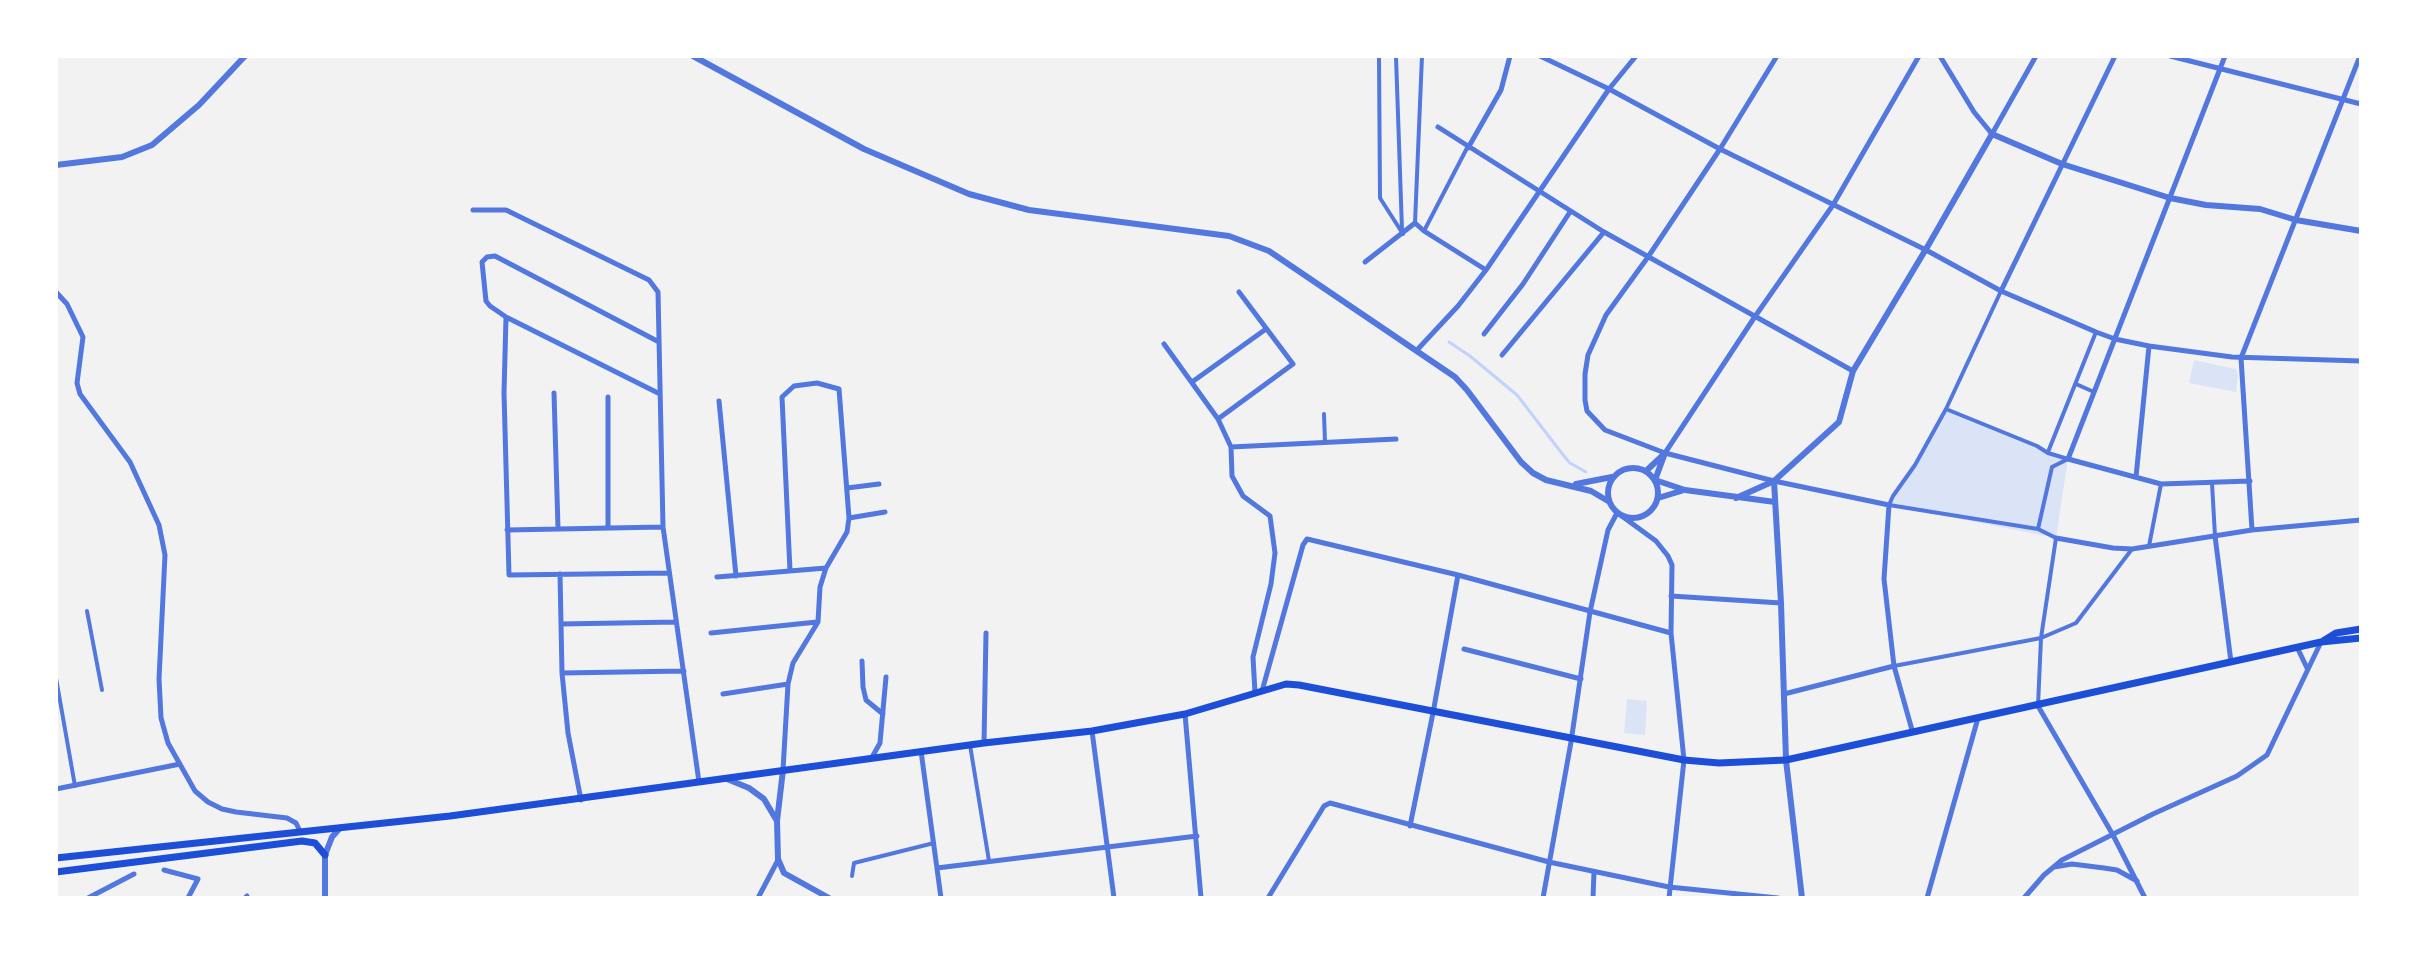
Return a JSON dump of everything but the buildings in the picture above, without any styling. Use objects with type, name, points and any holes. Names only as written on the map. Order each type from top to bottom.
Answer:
[{"type":"main road","points":[[2321,642],[2336,633],[2361,629]]},
{"type":"main road","points":[[56,858],[581,800],[921,751],[1092,731],[1185,714],[1260,689],[1286,684],[1684,760],[1719,763],[1786,760],[2297,647],[2361,638]]},
{"type":"main road","points":[[56,872],[302,841],[315,843],[325,855]]},
{"type":"street","points":[[56,165],[104,161],[139,152],[199,105],[245,56]]},
{"type":"street","points":[[693,56],[864,149],[1003,205],[1202,232],[1251,243],[1281,258],[1445,368],[1462,384],[1521,462],[1533,473],[1546,480],[1591,491],[1608,501],[1618,513],[1656,541],[1672,565],[1671,633],[1684,760],[1669,898]]},
{"type":"street","points":[[1365,262],[1415,223],[1422,56]]},
{"type":"street","points":[[1424,231],[1501,90],[1510,56]]},
{"type":"street","points":[[1540,56],[1926,250],[2001,291],[2096,332],[2149,346],[2241,358],[2361,361]]},
{"type":"street","points":[[1417,350],[1486,270],[1609,89],[1636,56]]},
{"type":"street","points":[[1777,56],[1720,149],[1606,315],[1588,355],[1585,374],[1587,411],[1605,430],[1665,453],[1774,481],[1889,505],[2038,529],[2056,538],[2113,548],[2132,549],[2252,530],[2361,520]]},
{"type":"street","points":[[1658,498],[1655,480],[1665,453],[1833,205],[1919,56]]},
{"type":"street","points":[[1940,56],[1974,112],[1992,134],[2062,164],[2170,198],[2206,205],[2260,209],[2296,220],[2361,231]]},
{"type":"street","points":[[1736,498],[1774,481],[1839,422],[1853,371],[2036,56]]},
{"type":"street","points":[[1912,730],[1894,666],[1884,579],[1889,505],[1946,409],[2115,56]]},
{"type":"street","points":[[2170,56],[2361,104]]},
{"type":"street","points":[[2038,529],[2052,467],[2068,459],[2225,56]]},
{"type":"street","points":[[2252,530],[2241,358],[2360,56]]},
{"type":"street","points":[[1396,57],[1403,234]]},
{"type":"street","points":[[1379,58],[1380,198],[1403,234]]},
{"type":"street","points":[[1438,127],[1604,232],[1853,371]]},
{"type":"street","points":[[473,210],[506,210],[649,280],[658,292],[663,527],[699,783]]},
{"type":"street","points":[[1484,334],[1523,284],[1570,212]]},
{"type":"street","points":[[1415,223],[1486,270]]},
{"type":"street","points":[[1502,355],[1604,232]]},
{"type":"street","points":[[659,342],[495,256],[487,257],[482,262],[486,301],[490,306],[506,317],[660,394]]},
{"type":"street","points":[[56,292],[67,304],[83,337],[77,383],[80,394],[130,462],[159,525],[165,555],[159,679],[161,718],[168,743],[195,791],[208,802],[236,812],[287,818],[296,823],[300,831]]},
{"type":"street","points":[[1218,419],[1293,364],[1239,292]]},
{"type":"street","points":[[506,317],[504,393],[509,575],[668,573]]},
{"type":"street","points":[[1192,382],[1266,329]]},
{"type":"street","points":[[2048,453],[2096,332]]},
{"type":"street","points":[[1164,344],[1218,419],[1231,447],[1232,476],[1243,496],[1270,516],[1275,553],[1271,584],[1253,657],[1253,676],[1260,689]]},
{"type":"street","points":[[2136,477],[2149,346]]},
{"type":"street","points":[[784,873],[778,859],[777,821],[788,684],[793,663],[818,622],[820,587],[826,568],[847,532],[849,518],[839,389],[817,383],[794,386],[782,397],[790,571]]},
{"type":"street","points":[[2076,384],[2094,392]]},
{"type":"street","points":[[554,393],[558,528]]},
{"type":"street","points":[[608,397],[608,527]]},
{"type":"street","points":[[719,401],[736,576]]},
{"type":"street","points":[[1946,409],[2048,453],[2161,484],[2250,481]]},
{"type":"street","points":[[1324,414],[1325,442]]},
{"type":"street","points":[[1231,447],[1396,439]]},
{"type":"street","points":[[1646,471],[1665,453]]},
{"type":"street","points":[[1608,501],[1607,489],[1612,477],[1622,469],[1634,467],[1646,471],[1655,480],[1685,490],[1775,502]]},
{"type":"street","points":[[1569,484],[1612,477]]},
{"type":"street","points":[[1774,481],[1786,760],[1802,898]]},
{"type":"street","points":[[2212,482],[2215,536],[2231,663]]},
{"type":"street","points":[[847,488],[879,484]]},
{"type":"street","points":[[2149,546],[2161,484]]},
{"type":"street","points":[[1618,513],[1639,517],[1651,510],[1658,498],[1685,490]]},
{"type":"street","points":[[849,518],[885,512]]},
{"type":"street","points":[[1543,898],[1572,739],[1590,612],[1608,530],[1618,513]]},
{"type":"street","points":[[507,530],[663,527]]},
{"type":"street","points":[[2056,538],[2041,638],[2038,706],[2113,835],[2145,898]]},
{"type":"street","points":[[1260,689],[1307,539],[1458,575],[1671,633]]},
{"type":"street","points":[[1783,694],[1894,666],[2041,638],[2076,623],[2132,549]]},
{"type":"street","points":[[717,577],[826,568]]},
{"type":"street","points":[[560,574],[562,673],[568,733],[581,800]]},
{"type":"street","points":[[1410,826],[1458,575]]},
{"type":"street","points":[[1671,596],[1781,603]]},
{"type":"street","points":[[87,611],[102,690]]},
{"type":"street","points":[[561,624],[677,622]]},
{"type":"street","points":[[711,633],[818,622]]},
{"type":"street","points":[[984,743],[986,633]]},
{"type":"street","points":[[2024,898],[2062,860],[2237,776],[2267,755],[2321,642]]},
{"type":"street","points":[[2297,647],[2307,669]]},
{"type":"street","points":[[1464,649],[1581,679]]},
{"type":"street","points":[[862,661],[866,700],[883,714]]},
{"type":"street","points":[[562,673],[684,671]]},
{"type":"street","points":[[1253,676],[1260,689]]},
{"type":"street","points":[[871,759],[880,743],[886,677]]},
{"type":"street","points":[[56,678],[75,786]]},
{"type":"street","points":[[723,694],[788,684]]},
{"type":"street","points":[[1185,714],[1201,898]]},
{"type":"street","points":[[1927,898],[1978,717]]},
{"type":"street","points":[[1092,731],[1114,898]]},
{"type":"street","points":[[880,743],[885,757]]},
{"type":"street","points":[[970,745],[989,861]]},
{"type":"street","points":[[921,751],[941,898]]},
{"type":"street","points":[[56,789],[180,764]]},
{"type":"street","points":[[726,779],[749,788],[764,799],[777,821]]},
{"type":"street","points":[[1268,898],[1324,806],[1330,803],[1594,872],[1669,887],[1778,898]]},
{"type":"street","points":[[325,898],[325,855],[330,841],[340,828]]},
{"type":"street","points":[[937,868],[1197,836]]},
{"type":"street","points":[[852,876],[854,863],[934,843]]},
{"type":"street","points":[[758,898],[778,859]]},
{"type":"street","points":[[2053,867],[2072,864],[2117,870],[2137,881]]},
{"type":"street","points":[[164,870],[198,879],[188,898]]},
{"type":"street","points":[[1593,898],[1594,872]]},
{"type":"street","points":[[771,874],[784,873],[829,898]]},
{"type":"street","points":[[88,898],[134,874]]},
{"type":"shaded area","points":[[2194,360],[2236,369],[2236,392],[2189,383]]},
{"type":"shaded area","points":[[1947,409],[2068,459],[2056,538],[1889,505]]},
{"type":"shaded area","points":[[1627,699],[1647,701],[1645,735],[1624,733]]},
{"type":"waterway","points":[[1449,342],[1517,395],[1570,463],[1586,472]]}]
